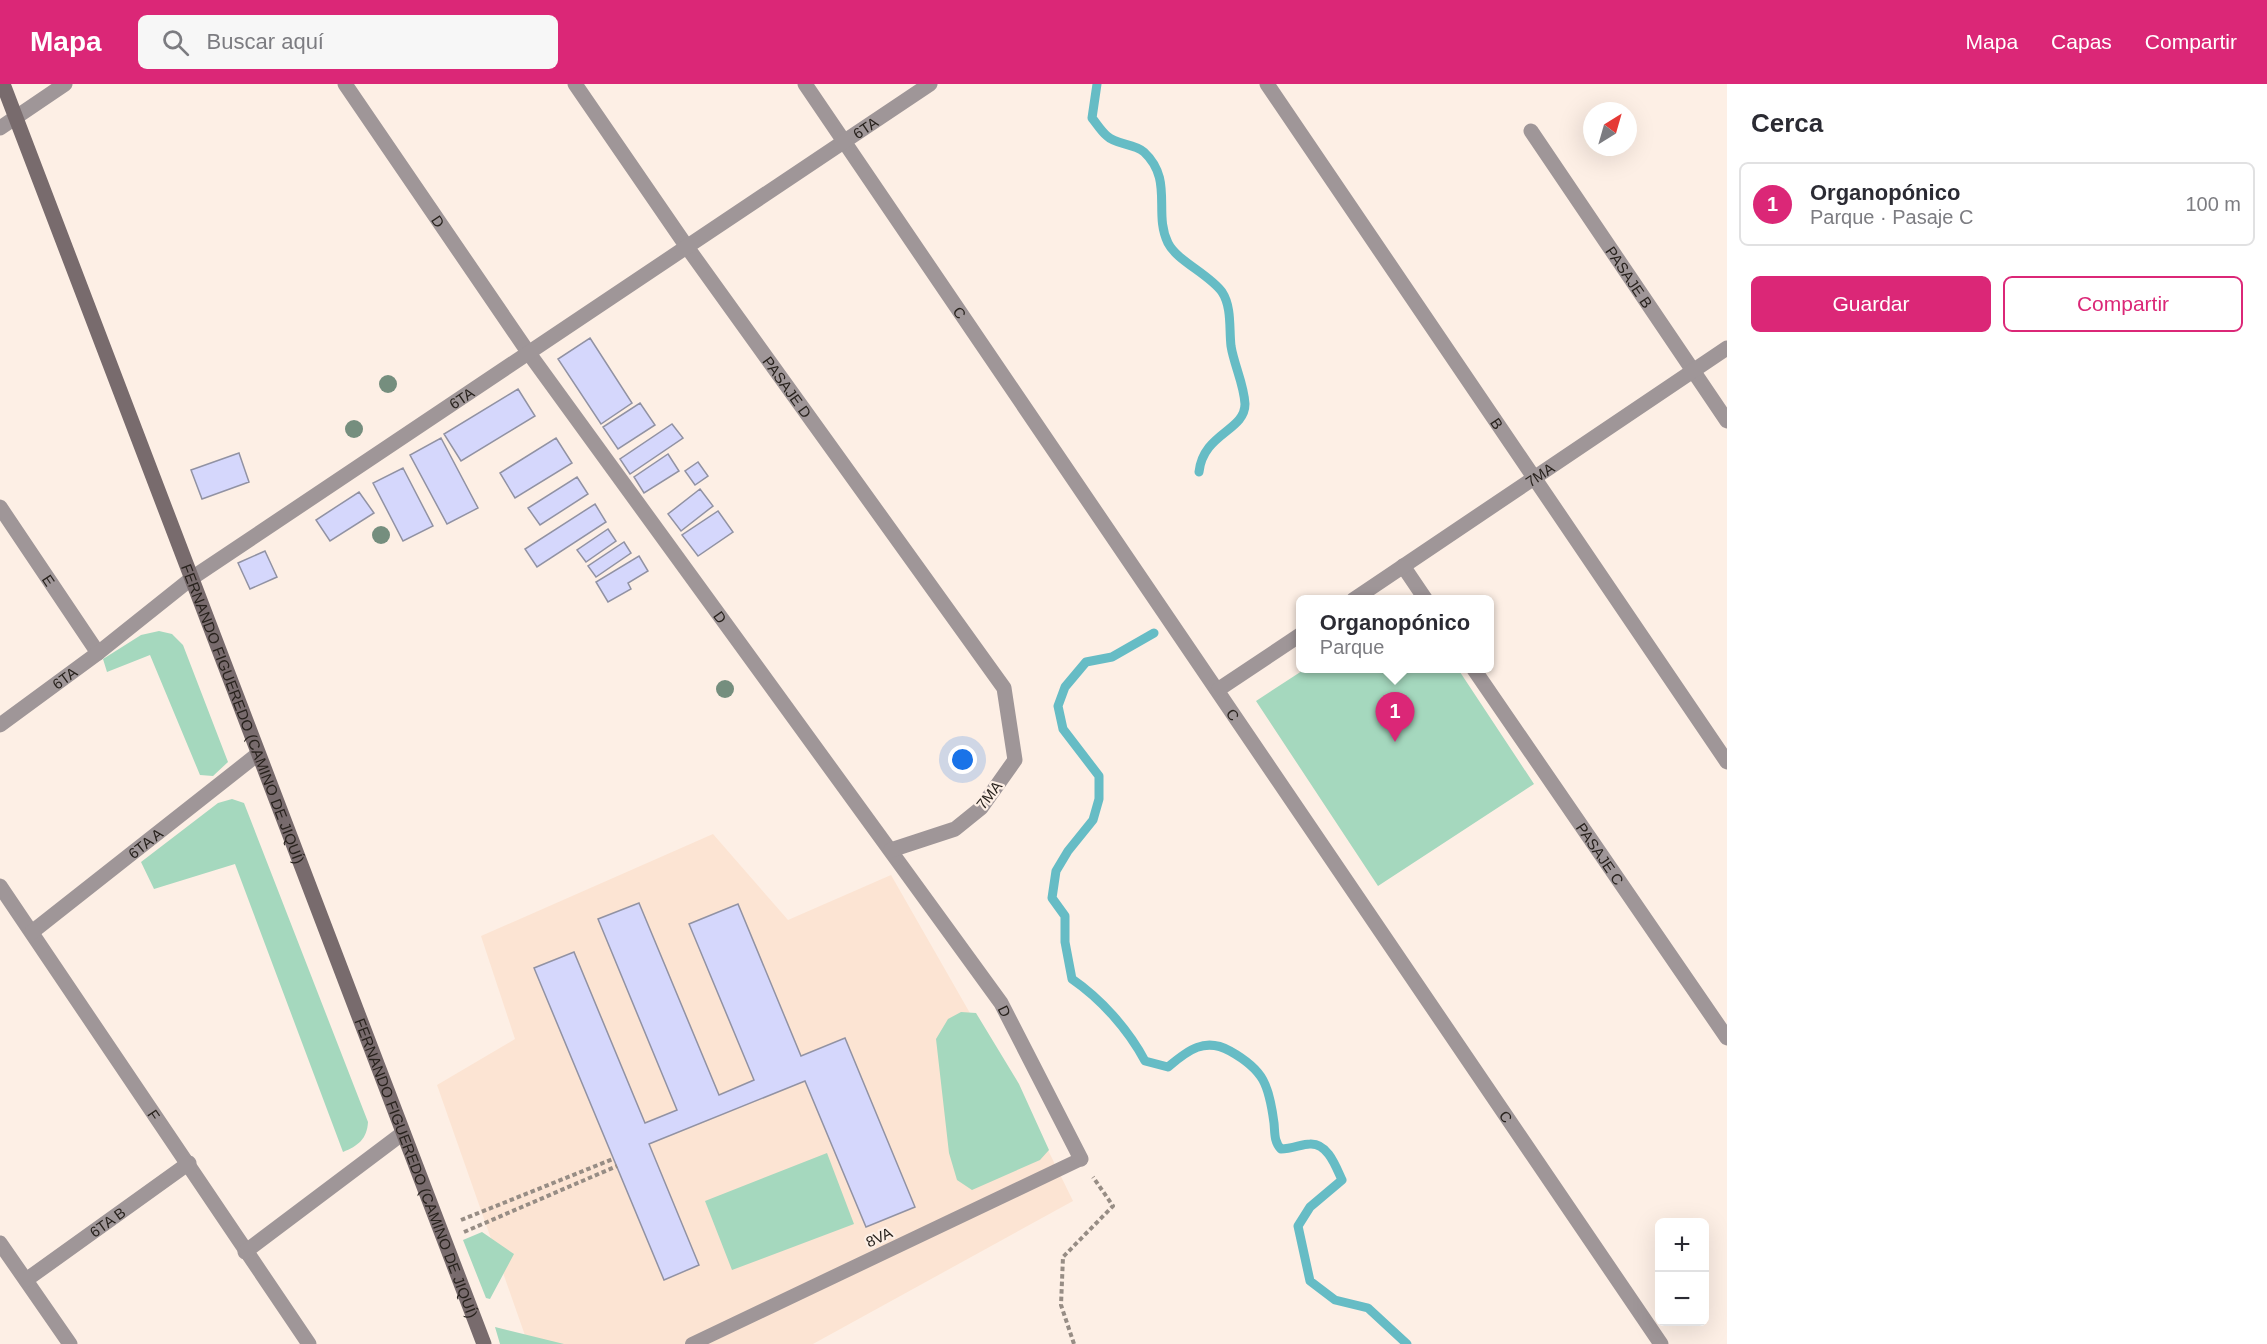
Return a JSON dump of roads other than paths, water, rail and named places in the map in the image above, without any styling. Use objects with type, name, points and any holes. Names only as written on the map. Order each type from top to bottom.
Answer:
[{"type":"street","name":"FERNANDO FIGUEREDO (CAMINO DE JIQUÍ)","points":[[3,84],[482,1343]]},
{"type":"street","points":[[0,128],[65,84]]},
{"type":"street","name":"D","points":[[345,84],[528,352],[1001,1003],[1081,1159]]},
{"type":"street","name":"PASAJE D","points":[[575,84],[687,247],[1004,688]]},
{"type":"street","name":"C","points":[[806,84],[1219,689],[1661,1344]]},
{"type":"street","name":"6TA","points":[[0,725],[98,653],[192,578],[930,84]]},
{"type":"street","name":"B","points":[[1267,84],[1727,762]]},
{"type":"street","name":"PASAJE B","points":[[1531,131],[1727,421]]},
{"type":"street","name":"7MA","points":[[1360,595],[1727,348]]},
{"type":"street","name":"E","points":[[0,507],[98,653]]},
{"type":"street","points":[[1403,566],[1423,595]]},
{"type":"street","points":[[1219,689],[1296,638]]},
{"type":"street","name":"PASAJE C","points":[[1476,673],[1727,1038]]},
{"type":"street","name":"7MA","points":[[891,850],[955,829],[981,808],[1015,760],[1004,688]]},
{"type":"street","name":"6TA A","points":[[32,932],[258,754]]},
{"type":"street","name":"F","points":[[0,886],[309,1344]]},
{"type":"street","points":[[245,1252],[403,1133]]},
{"type":"street","name":"6TA B","points":[[26,1280],[189,1163]]},
{"type":"street","points":[[0,1242],[70,1344]]},
{"type":"lane","name":"8VA","points":[[692,1344],[1081,1159]]},
{"type":"waterway","points":[[1097,84],[1092,118],[1111,139],[1140,149],[1153,163],[1161,185],[1162,220],[1168,243],[1178,256],[1216,285],[1227,304],[1231,346],[1245,404],[1238,421],[1215,440],[1208,449],[1202,459],[1199,472]]},
{"type":"waterway","points":[[1154,633],[1112,657],[1086,662],[1065,687],[1058,706],[1063,729],[1099,776],[1099,799],[1093,820],[1068,851],[1056,871],[1052,898],[1065,916],[1065,942],[1072,979],[1113,1015],[1145,1061],[1168,1067],[1197,1047],[1213,1045],[1230,1051],[1258,1072],[1270,1098],[1275,1137],[1281,1149],[1310,1144],[1322,1147],[1331,1157],[1342,1180],[1310,1207],[1298,1226],[1310,1281],[1335,1300],[1368,1308],[1407,1344]]},
{"type":"place","name":"Organopónico","points":[[1395,742]]}]
